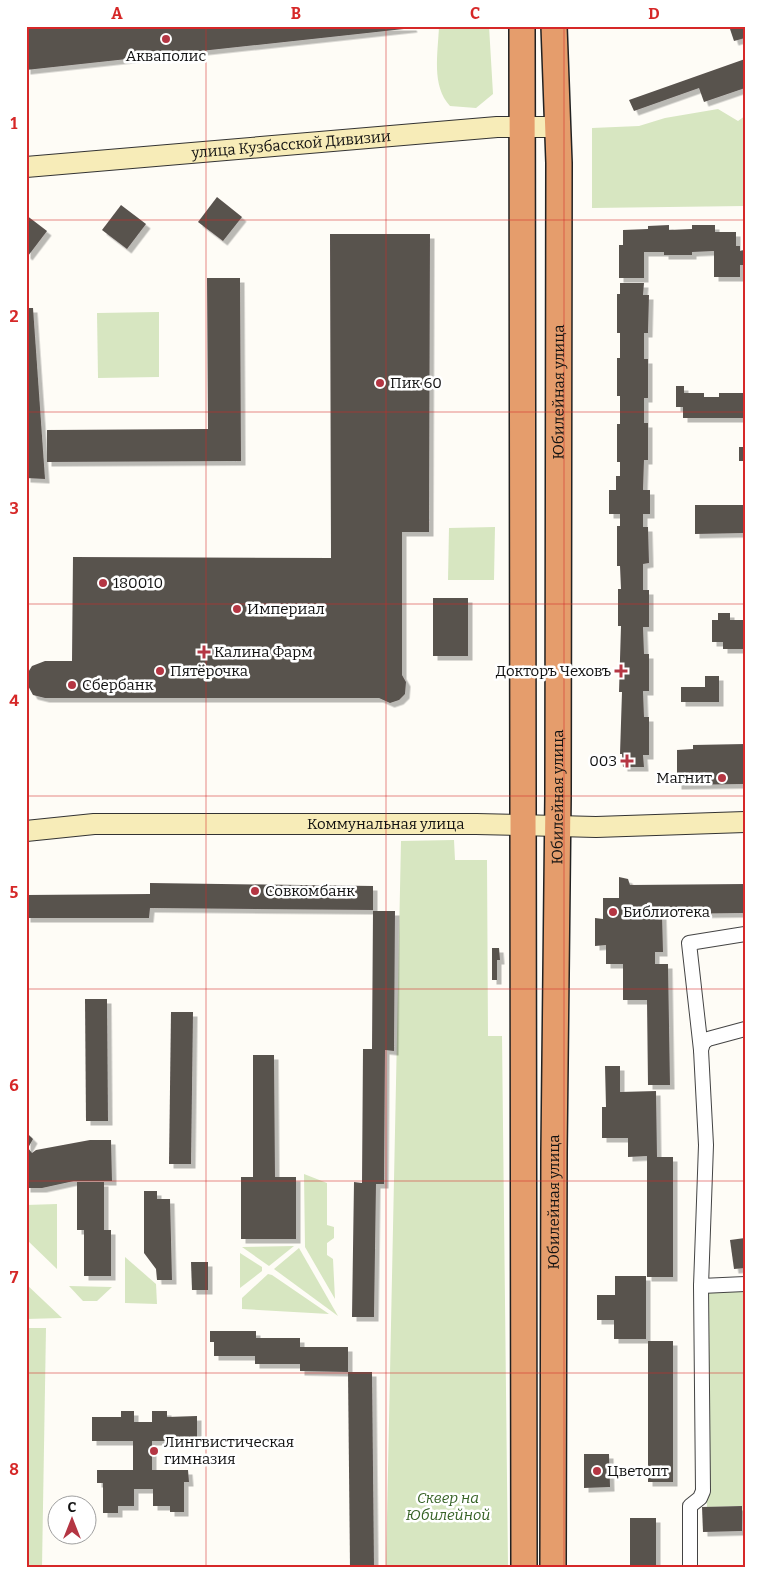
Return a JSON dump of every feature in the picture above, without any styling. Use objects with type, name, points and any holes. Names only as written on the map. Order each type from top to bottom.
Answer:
[{"type":"highway","name":"Юбилейная улица","points":[[522,26],[524,1567]]},
{"type":"highway","name":"Юбилейная улица","points":[[553,1567],[558,127],[554,26]]},
{"type":"main road","name":"улица Кузбасской Дивизии","points":[[26,167],[523,127],[558,127]]},
{"type":"main road","name":"Коммунальная улица","points":[[26,830],[94,824],[557,827],[745,822]]},
{"type":"street","points":[[690,1567],[690,1506],[700,1498],[703,1491],[701,1286],[706,1145],[701,1050],[689,943],[745,934]]},
{"type":"street","points":[[701,1050],[703,1043],[708,1039],[745,1029]]},
{"type":"street","points":[[701,1286],[745,1284]]},
{"type":"green space","points":[[439,26],[489,26],[493,94],[476,108],[450,106],[444,98],[440,89],[437,69]]},
{"type":"green space","points":[[718,109],[738,121],[745,116],[745,206],[592,208],[592,128],[639,126],[665,118]]},
{"type":"green space","points":[[159,312],[159,377],[98,378],[97,313]]},
{"type":"green space","points":[[495,527],[494,580],[448,580],[449,528]]},
{"type":"green space","name":"Сквер на Юбилейной","points":[[454,840],[455,860],[487,860],[488,1036],[502,1036],[508,1567],[386,1567],[401,841]]},
{"type":"green space","points":[[304,1174],[327,1183],[327,1225],[334,1227],[334,1238],[327,1243],[327,1255],[333,1259],[335,1299],[305,1247]]},
{"type":"green space","points":[[57,1204],[57,1269],[26,1239],[26,1205]]},
{"type":"green space","points":[[294,1246],[269,1266],[242,1247]]},
{"type":"green space","points":[[299,1248],[338,1316],[274,1269]]},
{"type":"green space","points":[[240,1253],[262,1267],[262,1271],[240,1288]]},
{"type":"green space","points":[[125,1257],[156,1284],[157,1304],[125,1303]]},
{"type":"green space","points":[[268,1274],[329,1314],[242,1309],[242,1298]]},
{"type":"green space","points":[[26,1284],[62,1318],[26,1319]]},
{"type":"green space","points":[[69,1286],[112,1287],[97,1301],[83,1301]]},
{"type":"green space","points":[[745,1290],[745,1567],[742,1506],[707,1507],[701,1299],[709,1292]]},
{"type":"green space","points":[[26,1328],[46,1328],[42,1567],[26,1567]]},
{"type":"building","name":"Акваполис","points":[[26,26],[412,26],[413,28],[26,70]]},
{"type":"building","points":[[729,26],[745,26],[745,38],[734,41]]},
{"type":"building","points":[[745,59],[745,88],[704,102],[699,88],[634,111],[629,100]]},
{"type":"building","points":[[217,197],[242,217],[223,241],[198,222]]},
{"type":"building","points":[[121,205],[146,224],[127,249],[102,230]]},
{"type":"building","points":[[26,215],[47,231],[28,256],[26,254]]},
{"type":"building","points":[[669,225],[669,230],[692,229],[692,225],[715,225],[715,232],[736,232],[736,246],[740,246],[740,251],[744,250],[744,265],[740,265],[740,277],[714,277],[714,251],[692,252],[692,255],[664,255],[664,252],[644,252],[644,278],[619,278],[619,245],[623,245],[623,230],[648,229],[648,226]]},
{"type":"building","name":"Империал","points":[[330,234],[430,234],[429,532],[402,532],[402,675],[406,682],[405,694],[399,700],[390,703],[379,698],[45,698],[33,695],[26,682],[27,674],[32,666],[45,661],[72,661],[73,557],[331,558]]},
{"type":"building","points":[[207,278],[240,278],[241,461],[47,462],[47,430],[208,429]]},
{"type":"building","points":[[620,283],[644,283],[643,295],[649,295],[648,333],[644,333],[644,359],[648,359],[648,398],[644,398],[644,423],[648,423],[648,460],[644,460],[643,490],[650,490],[650,514],[643,514],[643,527],[648,527],[649,563],[643,564],[643,590],[649,590],[649,627],[643,627],[644,654],[649,654],[649,691],[643,691],[644,717],[649,717],[649,755],[643,755],[644,767],[623,767],[622,754],[620,754],[622,692],[619,692],[621,626],[618,626],[618,589],[621,589],[620,566],[617,566],[617,526],[620,526],[620,514],[609,514],[609,490],[616,490],[616,476],[620,476],[620,462],[617,462],[617,424],[620,424],[620,396],[617,396],[617,358],[620,358],[620,333],[617,333],[617,294],[620,294]]},
{"type":"building","points":[[26,308],[33,308],[45,479],[26,478]]},
{"type":"building","points":[[676,386],[684,386],[684,393],[704,393],[704,397],[719,397],[719,393],[745,393],[745,418],[683,418],[683,407],[676,407]]},
{"type":"building","points":[[739,447],[745,447],[745,461],[739,461]]},
{"type":"building","points":[[695,505],[745,505],[745,533],[695,534]]},
{"type":"building","points":[[433,598],[468,598],[468,656],[433,656]]},
{"type":"building","points":[[718,613],[730,613],[730,620],[743,620],[743,613],[745,613],[745,649],[723,649],[723,642],[712,642],[712,620],[718,620]]},
{"type":"building","points":[[705,676],[719,676],[719,702],[681,702],[681,687],[705,687]]},
{"type":"building","points":[[745,744],[745,784],[677,785],[677,750],[693,749],[693,745]]},
{"type":"building","points":[[619,877],[628,879],[630,885],[745,884],[745,913],[662,914],[663,952],[655,952],[655,964],[668,964],[670,1085],[648,1085],[647,1000],[623,1000],[623,964],[606,964],[606,945],[595,946],[595,918],[603,919],[603,898],[619,898]]},
{"type":"building","points":[[150,883],[373,886],[373,910],[150,908],[149,918],[26,918],[26,895],[150,894]]},
{"type":"building","points":[[373,911],[395,911],[394,1051],[385,1050],[384,1184],[376,1184],[374,1317],[352,1317],[354,1182],[362,1183],[363,1049],[372,1049]]},
{"type":"building","points":[[492,948],[499,948],[500,960],[497,960],[497,980],[492,980]]},
{"type":"building","points":[[85,999],[107,999],[108,1121],[86,1121]]},
{"type":"building","points":[[171,1012],[193,1012],[191,1164],[169,1164]]},
{"type":"building","points":[[253,1055],[274,1055],[275,1177],[296,1177],[296,1239],[241,1239],[241,1177],[253,1177]]},
{"type":"building","points":[[605,1066],[620,1066],[620,1092],[656,1091],[657,1157],[673,1157],[673,1277],[647,1277],[647,1156],[628,1157],[628,1138],[602,1138],[602,1107],[606,1107]]},
{"type":"building","points":[[26,1132],[33,1139],[28,1148],[32,1153],[36,1150],[90,1140],[111,1140],[112,1181],[74,1181],[42,1188],[26,1188]]},
{"type":"building","points":[[77,1182],[104,1182],[104,1230],[111,1230],[111,1276],[84,1276],[84,1230],[77,1230]]},
{"type":"building","points":[[144,1191],[157,1191],[157,1199],[170,1199],[172,1280],[157,1280],[156,1269],[144,1253]]},
{"type":"building","points":[[745,1238],[745,1268],[734,1269],[730,1240]]},
{"type":"building","points":[[191,1262],[208,1262],[208,1290],[192,1290]]},
{"type":"building","points":[[615,1276],[646,1276],[646,1339],[614,1339],[614,1320],[597,1320],[597,1295],[615,1295]]},
{"type":"building","points":[[210,1331],[256,1331],[256,1338],[300,1338],[300,1347],[348,1347],[348,1372],[300,1371],[300,1364],[255,1364],[255,1356],[214,1356],[214,1342],[210,1342]]},
{"type":"building","points":[[648,1341],[673,1341],[673,1482],[648,1482]]},
{"type":"building","points":[[348,1372],[372,1372],[374,1567],[350,1567]]},
{"type":"building","points":[[121,1411],[134,1411],[134,1422],[152,1422],[152,1411],[167,1411],[167,1417],[197,1416],[197,1441],[152,1441],[152,1470],[188,1470],[189,1482],[184,1482],[184,1512],[170,1512],[170,1506],[153,1506],[153,1489],[134,1489],[134,1506],[118,1506],[118,1513],[103,1513],[103,1483],[97,1483],[97,1470],[133,1470],[133,1441],[92,1441],[92,1417],[121,1417]]},
{"type":"building","name":"Цветопт","points":[[584,1454],[609,1454],[610,1487],[584,1488]]},
{"type":"building","points":[[742,1506],[742,1531],[703,1532],[702,1507]]},
{"type":"building","points":[[630,1518],[656,1518],[656,1567],[630,1567]]},
{"type":"place","name":"Акваполис","points":[[166,39]]},
{"type":"place","name":"Пик 60","points":[[380,383]]},
{"type":"place","name":"180010","points":[[103,583]]},
{"type":"place","name":"Империал","points":[[237,609]]},
{"type":"place","name":"Калина Фарм","points":[[204,652]]},
{"type":"place","name":"Пятёрочка","points":[[160,671]]},
{"type":"place","name":"Докторъ Чеховъ","points":[[621,671]]},
{"type":"place","name":"Сбербанк","points":[[72,685]]},
{"type":"place","name":"003","points":[[627,761]]},
{"type":"place","name":"Магнит","points":[[722,778]]},
{"type":"place","name":"Совкомбанк","points":[[255,891]]},
{"type":"place","name":"Библиотека","points":[[613,912]]},
{"type":"place","name":"Лингвистическая гимназия","points":[[154,1451]]},
{"type":"place","name":"Цветопт","points":[[597,1471]]}]
